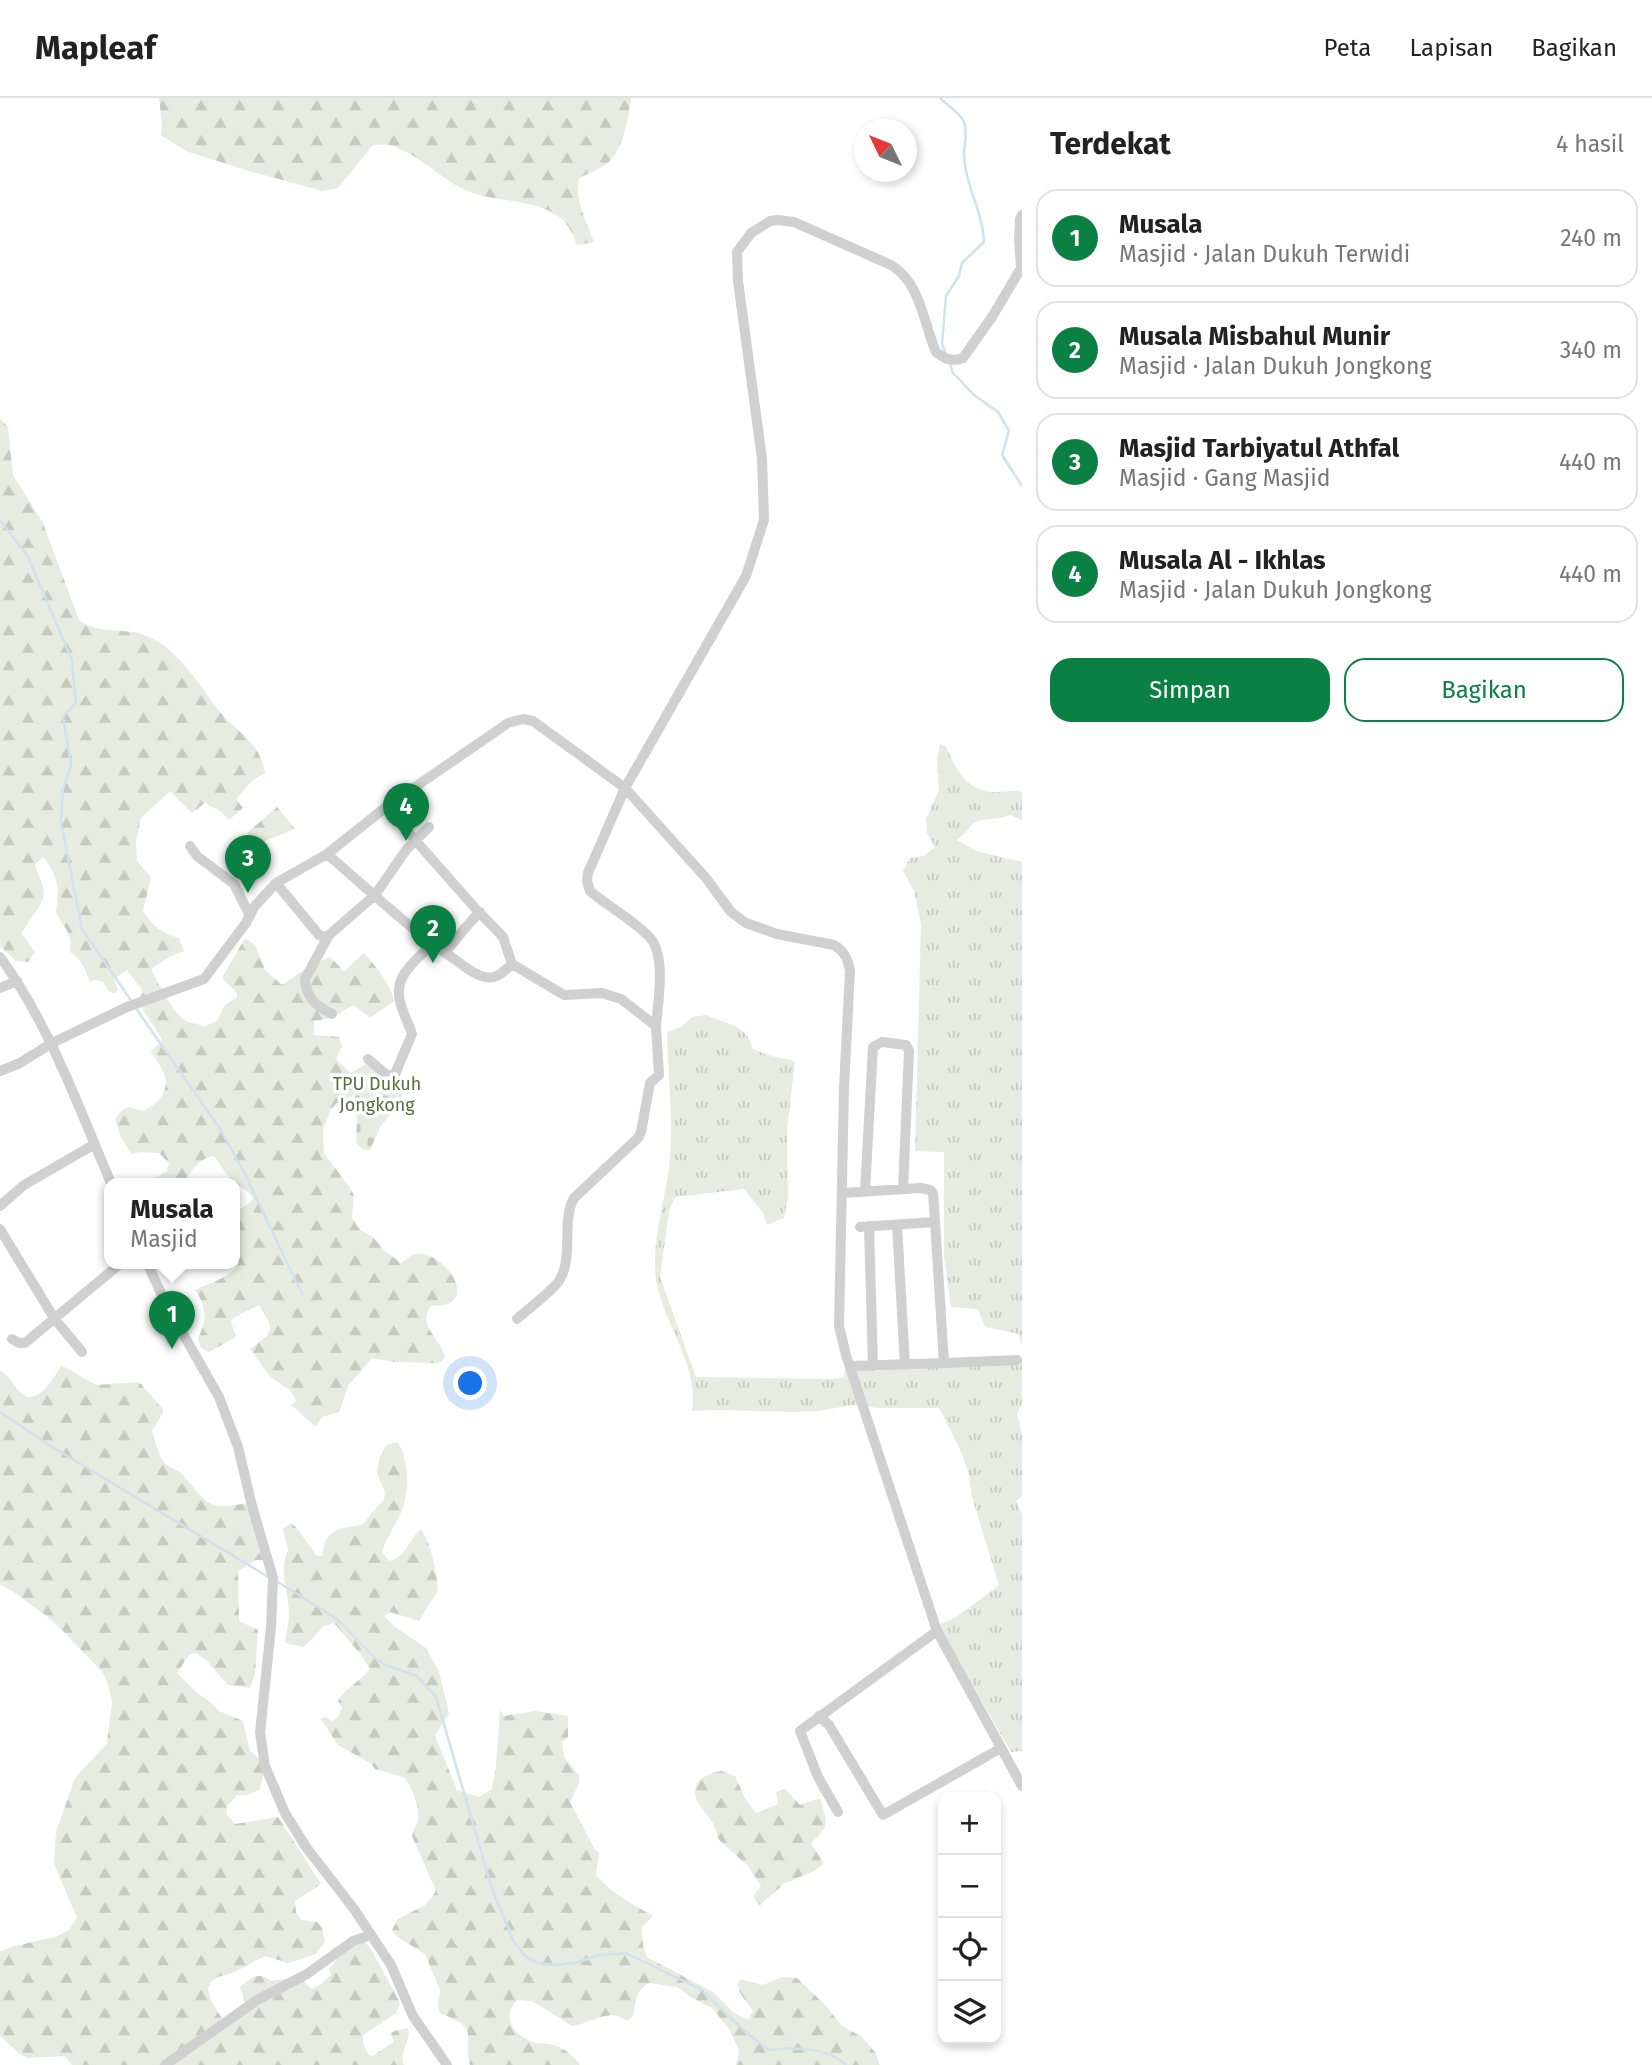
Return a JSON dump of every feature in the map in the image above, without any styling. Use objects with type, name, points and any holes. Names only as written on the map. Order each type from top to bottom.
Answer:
[{"type":"street","points":[[517,1319],[558,1281],[566,1257],[570,1206],[574,1198],[638,1138],[650,1083],[659,1074],[656,1026],[659,958],[655,945],[643,931],[590,891],[587,881],[588,873],[625,788],[746,576],[764,520],[761,459],[736,263],[737,252],[751,233],[770,221],[778,220],[794,222],[902,272],[912,285],[936,352],[956,361],[963,358],[992,317],[1021,268],[1018,239],[1022,215]]},
{"type":"street","points":[[0,1071],[20,1063],[52,1042],[127,1007],[204,979],[254,907],[276,883],[327,854],[386,807],[508,723],[523,719],[533,721],[625,788],[706,878],[731,912],[746,923],[777,934],[834,945],[847,957],[850,971],[844,1088],[839,1326],[846,1355],[937,1632],[1022,1786]]},
{"type":"street","points":[[386,807],[503,937],[512,964],[564,995],[602,993],[621,999],[656,1026]]},
{"type":"street","points":[[332,1014],[315,1005],[305,979],[329,935],[375,895],[397,861],[429,827]]},
{"type":"street","points":[[190,846],[197,856],[234,884],[250,916]]},
{"type":"street","points":[[327,854],[445,953],[472,971],[487,978],[500,975],[512,964]]},
{"type":"street","points":[[276,883],[319,935],[329,935]]},
{"type":"street","points":[[445,953],[480,912]]},
{"type":"street","points":[[368,1059],[388,1076],[395,1074],[412,1034],[401,1006],[400,978],[433,943]]},
{"type":"street","points":[[0,957],[52,1042],[109,1178]]},
{"type":"street","points":[[0,988],[17,981]]},
{"type":"street","points":[[865,1191],[873,1047],[882,1042],[906,1045],[909,1051],[903,1189]]},
{"type":"street","points":[[0,1206],[24,1185],[94,1144]]},
{"type":"street","points":[[842,1193],[920,1188],[930,1190],[933,1194],[944,1363]]},
{"type":"street","points":[[873,1366],[865,1227],[935,1222]]},
{"type":"street","points":[[897,1225],[905,1365]]},
{"type":"street","points":[[0,1229],[54,1318],[82,1352]]},
{"type":"street","points":[[12,1339],[25,1343],[114,1269]]},
{"type":"street","points":[[149,1269],[219,1397],[238,1447],[273,1581],[260,1733],[265,1766],[285,1813],[306,1847],[354,1909],[391,1965],[413,2015],[447,2065]]},
{"type":"street","points":[[850,1366],[1017,1360]]},
{"type":"street","points":[[838,1812],[818,1777],[800,1731],[937,1632]]},
{"type":"street","points":[[819,1716],[829,1726],[883,1815],[1001,1748]]},
{"type":"street","points":[[165,2065],[257,2000],[307,1973],[353,1941],[370,1935]]},
{"type":"green space","points":[[159,98],[631,98],[624,132],[614,156],[605,165],[579,179],[578,195],[594,242],[577,245],[566,224],[549,211],[525,203],[475,194],[454,184],[407,152],[389,145],[373,145],[338,188],[322,191],[186,151],[161,135]]},
{"type":"green space","points":[[0,419],[8,427],[13,475],[43,523],[79,620],[94,628],[128,631],[147,636],[170,651],[221,713],[248,739],[262,762],[265,773],[253,780],[236,799],[243,808],[229,820],[220,811],[205,803],[192,813],[170,791],[141,818],[136,842],[137,861],[151,878],[143,911],[158,929],[179,938],[184,951],[151,969],[170,1003],[188,1022],[204,1027],[218,1020],[224,1006],[237,997],[237,993],[222,978],[245,938],[255,945],[265,970],[282,985],[305,969],[330,957],[344,971],[364,953],[389,987],[394,1001],[370,1018],[354,1005],[331,1018],[314,1021],[314,1035],[339,1037],[342,1046],[336,1059],[351,1073],[366,1064],[375,1067],[354,1088],[354,1095],[331,1109],[323,1129],[324,1153],[354,1195],[352,1218],[360,1230],[373,1237],[401,1263],[415,1254],[424,1254],[450,1272],[457,1290],[455,1298],[448,1304],[431,1306],[426,1320],[445,1358],[439,1363],[393,1362],[372,1358],[348,1386],[339,1412],[322,1417],[316,1427],[291,1405],[296,1401],[292,1393],[269,1375],[250,1349],[267,1336],[270,1329],[259,1305],[233,1318],[231,1322],[236,1337],[208,1352],[201,1348],[198,1338],[204,1313],[202,1301],[195,1290],[234,1269],[240,1269],[240,1209],[253,1198],[240,1186],[240,1178],[229,1178],[214,1156],[200,1163],[186,1178],[154,1178],[166,1172],[169,1163],[159,1153],[131,1154],[115,1119],[127,1108],[142,1111],[147,1109],[163,1093],[166,1083],[164,1074],[151,1052],[162,1039],[138,1002],[142,990],[127,970],[114,979],[118,990],[113,993],[103,982],[90,982],[80,961],[70,952],[69,935],[56,912],[57,883],[44,857],[35,864],[44,897],[21,933],[35,952],[28,962],[16,961],[0,946]]},
{"type":"green space","points":[[940,744],[946,746],[963,777],[976,788],[993,792],[1022,792],[1022,820],[1010,815],[981,820],[973,823],[957,840],[976,851],[1022,862],[1022,1347],[1019,1334],[985,1327],[978,1309],[951,1307],[944,1256],[944,1152],[915,1151],[921,924],[914,891],[903,871],[910,858],[924,856],[935,847],[927,833],[926,819],[939,790],[937,758]]},
{"type":"green space","points":[[277,807],[295,829],[254,845],[247,833]]},
{"type":"green space","points":[[706,1015],[735,1026],[747,1035],[753,1049],[795,1061],[787,1130],[788,1197],[784,1218],[767,1225],[763,1213],[744,1189],[675,1197],[669,1211],[660,1277],[696,1377],[830,1379],[844,1378],[845,1370],[872,1371],[1022,1359],[1022,1403],[1017,1414],[1022,1434],[1022,1497],[1016,1501],[1022,1515],[1022,1751],[1011,1752],[938,1625],[955,1618],[999,1585],[971,1494],[968,1471],[939,1408],[852,1405],[819,1411],[692,1411],[690,1374],[662,1304],[657,1286],[655,1255],[670,1151],[667,1032],[681,1027],[692,1017]]},
{"type":"green space","name":"TPU Dukuh Jongkong","points":[[371,1068],[396,1076],[403,1087],[401,1101],[380,1127],[370,1150],[362,1149],[356,1142],[354,1088]]},
{"type":"green space","points":[[61,1365],[96,1385],[139,1382],[163,1409],[152,1431],[162,1459],[182,1474],[208,1502],[223,1506],[247,1503],[266,1560],[256,1560],[238,1571],[239,1621],[258,1630],[255,1674],[250,1688],[228,1685],[208,1662],[196,1653],[189,1655],[177,1673],[219,1711],[243,1721],[250,1751],[261,1760],[263,1775],[260,1789],[248,1795],[237,1795],[228,1805],[226,1814],[235,1824],[278,1817],[321,1884],[295,1901],[296,1912],[301,1920],[317,1922],[322,1927],[325,1942],[316,1954],[288,1963],[265,1956],[233,1973],[218,1977],[211,1982],[208,1989],[211,2001],[223,2020],[246,2004],[240,1987],[255,1977],[262,1976],[271,1981],[303,1980],[311,1989],[331,1975],[329,1968],[340,1952],[362,1938],[400,2003],[396,2013],[363,2035],[363,2043],[368,2054],[372,2056],[394,2042],[391,2034],[394,2031],[408,2028],[404,2065],[72,2065],[65,2056],[28,2058],[0,2036],[0,1952],[55,1937],[69,1930],[77,1918],[54,1864],[56,1832],[75,1778],[107,1743],[112,1703],[104,1674],[48,1617],[0,1585],[0,1370],[29,1397],[41,1393]]},
{"type":"green space","points":[[398,1442],[405,1459],[407,1489],[403,1508],[382,1552],[389,1561],[395,1559],[404,1552],[421,1529],[431,1551],[438,1590],[419,1621],[390,1612],[384,1616],[426,1648],[439,1672],[449,1713],[435,1736],[457,1790],[479,1797],[492,1789],[500,1710],[504,1716],[535,1711],[568,1716],[568,1737],[562,1742],[564,1757],[579,1775],[579,1783],[570,1802],[599,1853],[596,1875],[615,1893],[653,1916],[642,1927],[643,1946],[647,1957],[713,1992],[733,2012],[748,2020],[753,2011],[739,1991],[740,1979],[763,1985],[783,1977],[797,1978],[842,2026],[862,2037],[875,2052],[880,2065],[736,2065],[739,2050],[729,2029],[712,2008],[677,1987],[649,1983],[639,1993],[633,2016],[627,2021],[612,2015],[572,2026],[532,2001],[517,2000],[510,2013],[511,2024],[515,2030],[532,2042],[561,2048],[580,2065],[470,2065],[466,2028],[440,2013],[440,1990],[425,1954],[396,1936],[392,1930],[398,1919],[425,1905],[435,1893],[435,1886],[412,1836],[419,1815],[412,1791],[404,1777],[375,1769],[370,1763],[338,1745],[321,1719],[325,1717],[332,1721],[337,1718],[342,1708],[338,1701],[370,1669],[334,1623],[324,1626],[304,1647],[285,1643],[289,1606],[284,1566],[288,1551],[283,1529],[291,1523],[317,1556],[322,1556],[325,1542],[333,1532],[362,1525],[384,1499],[385,1492],[377,1473],[379,1459],[386,1445]]},
{"type":"green space","points":[[722,1771],[735,1776],[745,1798],[756,1813],[778,1804],[776,1792],[785,1789],[800,1805],[820,1798],[826,1823],[822,1832],[811,1843],[824,1864],[785,1883],[760,1905],[754,1895],[761,1886],[747,1865],[719,1840],[713,1823],[697,1801],[696,1785],[700,1779]]},
{"type":"waterway","points":[[940,98],[964,122],[965,166],[981,220],[984,242],[962,263],[959,276],[946,296],[942,344],[946,355]]},
{"type":"waterway","points":[[950,364],[953,373],[974,395],[998,412],[1009,431],[1002,455],[1022,486]]},
{"type":"waterway","points":[[0,520],[27,555],[72,660],[76,703],[63,717],[71,764],[63,789],[61,822],[82,929],[132,1002]]},
{"type":"waterway","points":[[135,1007],[220,1129],[243,1170],[302,1294]]},
{"type":"waterway","points":[[0,1412],[49,1445],[270,1578]]},
{"type":"waterway","points":[[276,1581],[337,1619],[376,1659],[417,1676],[436,1697],[492,1889],[514,1942],[525,1956],[537,1963],[556,1965],[575,1963],[599,1955],[626,1953],[702,1990],[768,2050],[819,2051],[846,2065]]},
{"type":"place","name":"Musala Al - Ikhlas","points":[[406,841]]},
{"type":"place","name":"Masjid Tarbiyatul Athfal","points":[[248,893]]},
{"type":"place","name":"Musala Misbahul Munir","points":[[433,963]]},
{"type":"place","name":"Musala","points":[[172,1349]]}]
